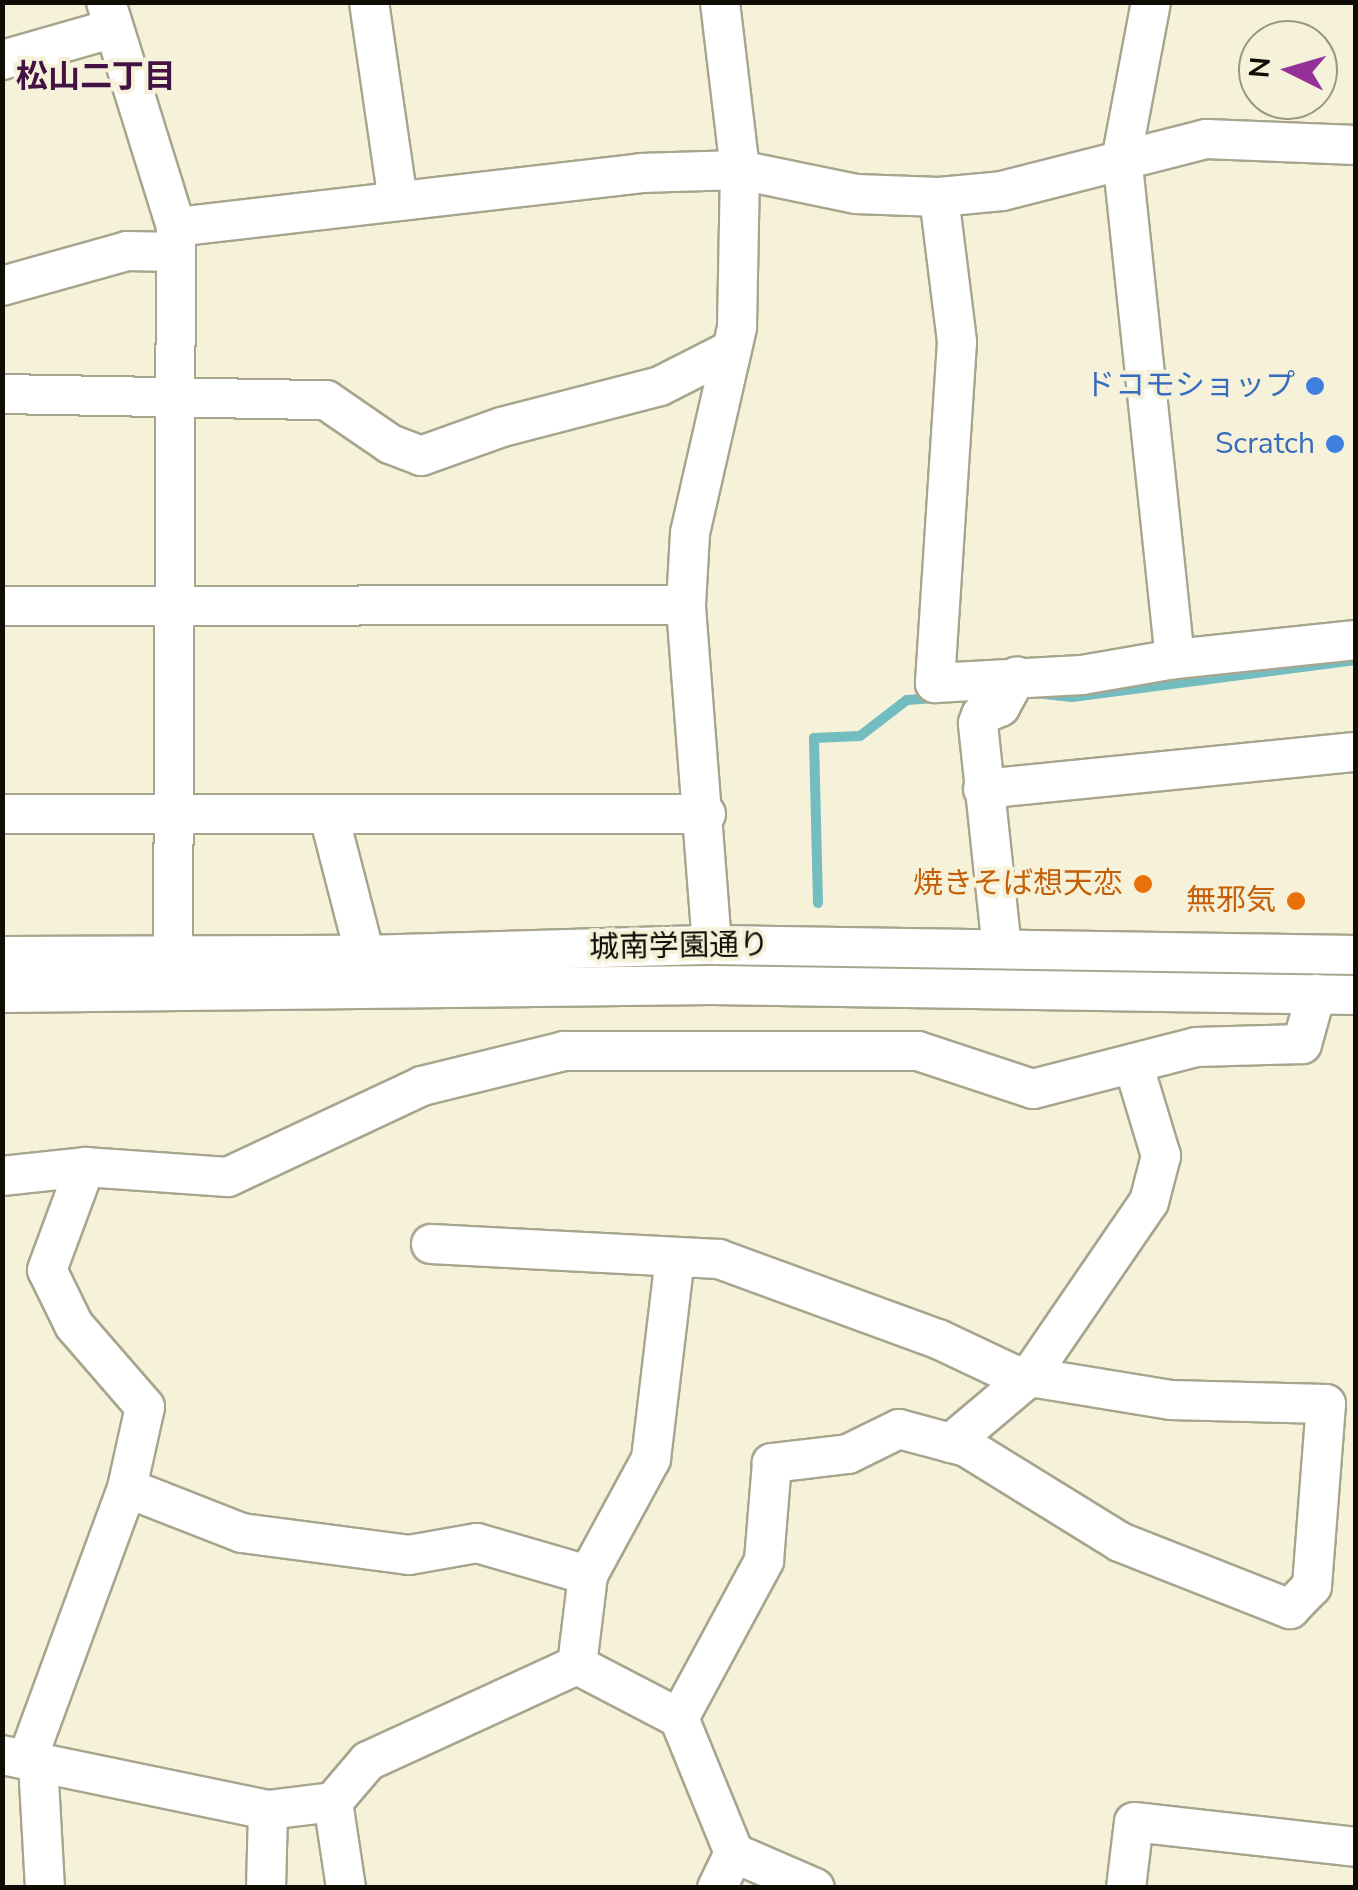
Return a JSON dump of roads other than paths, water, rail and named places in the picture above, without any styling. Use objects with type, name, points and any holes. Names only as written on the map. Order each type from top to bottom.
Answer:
[{"type":"street","points":[[369,2],[398,201]]},
{"type":"street","points":[[712,945],[706,814],[686,605],[690,533],[731,350],[740,170],[720,2]]},
{"type":"street","points":[[1151,2],[1122,156],[1175,659]]},
{"type":"street","points":[[2,60],[110,15],[175,240],[173,974]]},
{"type":"street","points":[[2,286],[175,240],[398,201],[640,173],[740,170],[856,194],[939,196],[1002,191],[1122,156],[1206,138],[1356,145]]},
{"type":"street","points":[[939,196],[957,342],[935,683],[1008,692],[1082,674],[1175,659],[1356,640]]},
{"type":"street","points":[[2,394],[326,400],[390,444],[422,456],[502,427],[660,386],[731,350]]},
{"type":"street","points":[[2,606],[686,605]]},
{"type":"street","points":[[1002,950],[978,724],[980,715],[1008,692]]},
{"type":"street","points":[[983,789],[1356,752]]},
{"type":"street","points":[[2,814],[706,814]]},
{"type":"street","points":[[329,816],[365,956]]},
{"type":"street","name":"城南学園通り","points":[[2,993],[365,956],[712,945],[1356,954]]},
{"type":"street","name":"城南学園通り","points":[[2,956],[173,974],[1356,996]]},
{"type":"street","points":[[2,1176],[85,1168],[228,1177],[422,1086],[564,1051],[918,1051],[1033,1089],[1196,1047],[1302,1044],[1316,994]]},
{"type":"street","points":[[952,1443],[1029,1376],[1150,1202],[1161,1156],[1132,1063]]},
{"type":"street","points":[[45,1888],[22,1759],[127,1488],[144,1407],[74,1325],[47,1270],[85,1168]]},
{"type":"street","points":[[431,1244],[718,1259],[1029,1376],[1171,1400],[1340,1403],[1312,1586],[1290,1609],[1120,1542],[952,1443],[898,1429],[848,1454],[772,1462],[764,1561],[679,1718]]},
{"type":"street","points":[[577,1665],[588,1576],[651,1459],[675,1257]]},
{"type":"street","points":[[127,1488],[242,1533],[408,1555],[476,1543],[588,1576]]},
{"type":"street","points":[[22,1759],[268,1810],[333,1802],[368,1761],[577,1665]]},
{"type":"street","points":[[577,1665],[679,1718],[734,1853],[815,1888]]},
{"type":"street","points":[[333,1802],[346,1888]]},
{"type":"street","points":[[266,1888],[268,1810]]},
{"type":"street","points":[[1126,1888],[1134,1822],[1356,1847]]},
{"type":"street","points":[[717,1888],[734,1853]]},
{"type":"waterway","points":[[1044,694],[1072,697],[1356,660]]},
{"type":"waterway","points":[[818,903],[814,738],[860,736],[907,700],[938,698]]},
{"type":"place","name":"ドコモショップ","points":[[1315,386]]},
{"type":"place","name":"Scratch","points":[[1335,444]]},
{"type":"place","name":"焼きそば想天恋","points":[[1143,884]]},
{"type":"place","name":"無邪気","points":[[1296,901]]},
{"type":"district","name":"松山二丁目","points":[[96,77]]}]
